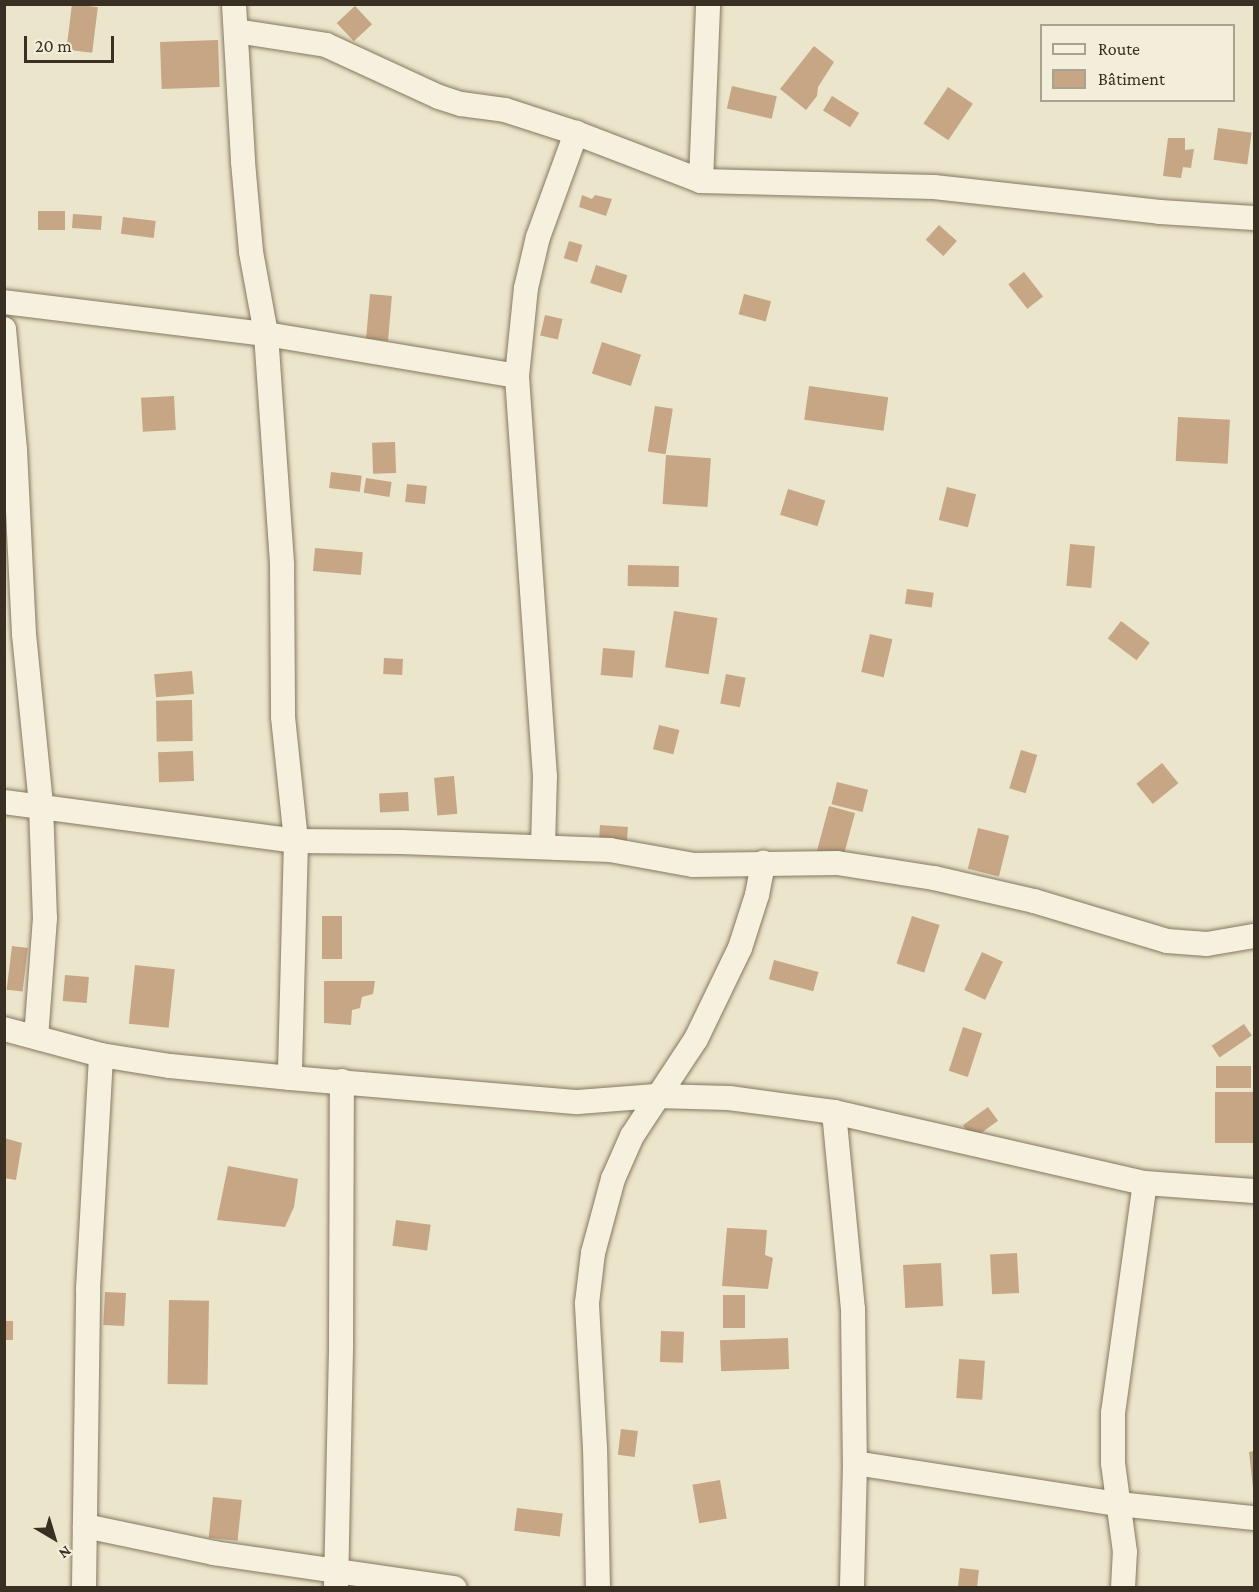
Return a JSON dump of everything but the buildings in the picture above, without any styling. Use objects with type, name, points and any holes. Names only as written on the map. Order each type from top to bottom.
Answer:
[{"type":"street","points":[[234,4],[251,252],[266,333],[282,565],[283,717],[296,841],[290,1078]]},
{"type":"street","points":[[702,181],[708,4]]},
{"type":"street","points":[[236,31],[326,45],[439,97],[461,104],[505,110],[576,133],[702,181],[934,187],[1160,212],[1254,219]]},
{"type":"street","points":[[543,847],[545,777],[517,376],[526,288],[538,237],[576,133]]},
{"type":"street","points":[[4,302],[266,333],[517,376]]},
{"type":"street","points":[[4,329],[15,450],[24,634],[41,805],[45,918],[36,1036]]},
{"type":"street","points":[[4,802],[41,805],[296,841],[610,850],[693,865],[837,863],[934,878],[1034,901],[1167,941],[1207,944],[1254,936]]},
{"type":"street","points":[[598,1587],[595,1448],[586,1303],[593,1253],[613,1179],[632,1136],[656,1096],[676,1072],[696,1039],[740,948],[757,895],[763,863]]},
{"type":"street","points":[[4,1029],[101,1055],[170,1066],[290,1078],[578,1102],[656,1096],[729,1098],[834,1112],[1145,1183],[1254,1191]]},
{"type":"street","points":[[84,1587],[88,1289],[101,1055]]},
{"type":"street","points":[[336,1579],[342,1332],[342,1081]]},
{"type":"street","points":[[834,1112],[853,1309],[855,1462],[852,1587]]},
{"type":"street","points":[[1123,1587],[1125,1552],[1113,1463],[1113,1413],[1145,1183]]},
{"type":"street","points":[[855,1462],[1118,1504],[1254,1518]]},
{"type":"street","points":[[85,1526],[336,1579],[454,1587]]}]
